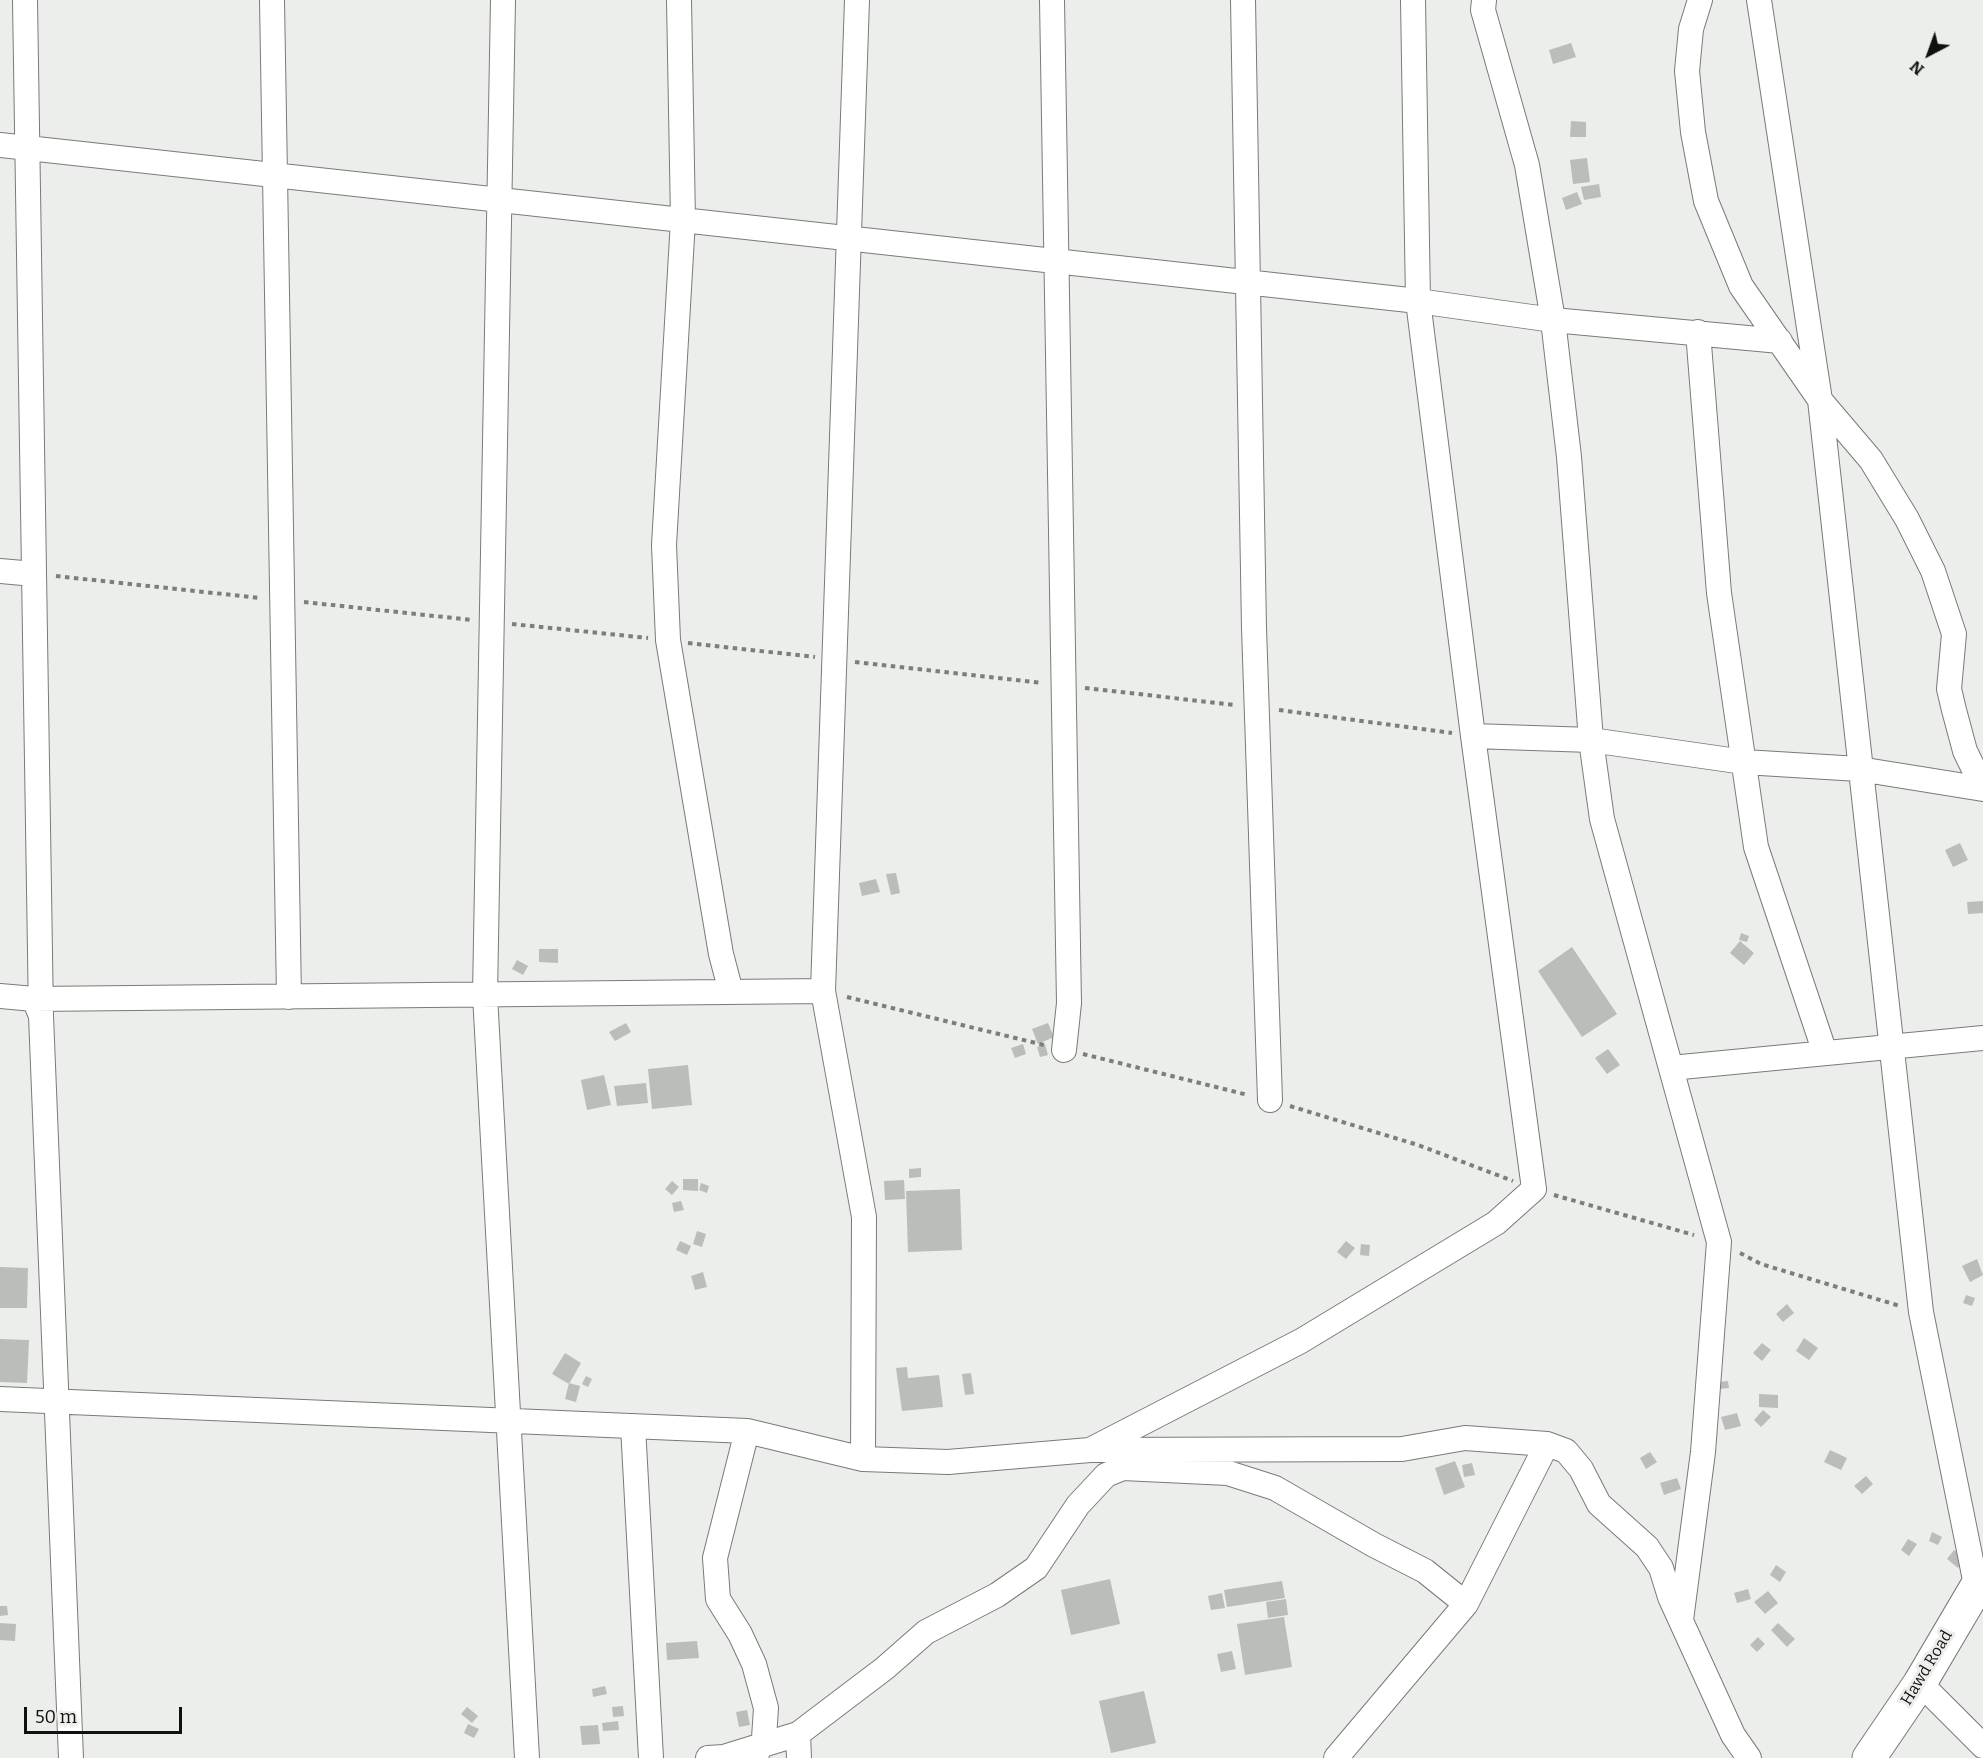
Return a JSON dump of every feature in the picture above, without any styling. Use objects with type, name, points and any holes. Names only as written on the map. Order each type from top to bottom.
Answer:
[{"type":"main road","name":"Hawd Road","points":[[1869,1758],[1920,1683],[1980,1580]]},
{"type":"street","points":[[25,0],[39,1005],[71,1758]]},
{"type":"street","points":[[272,0],[289,997]]},
{"type":"street","points":[[504,0],[485,994],[527,1758]]},
{"type":"street","points":[[679,0],[683,220],[664,545],[668,640],[721,954],[731,992]]},
{"type":"street","points":[[857,0],[823,991],[864,1217],[863,1459]]},
{"type":"street","points":[[1052,0],[1069,1003],[1064,1050]]},
{"type":"street","points":[[1243,0],[1256,707],[1270,1100]]},
{"type":"street","points":[[1090,1450],[1301,1341],[1496,1223],[1534,1189],[1473,736],[1418,301],[1413,0]]},
{"type":"street","points":[[1485,0],[1483,10],[1527,165],[1553,320],[1569,457],[1591,740],[1602,819],[1719,1242],[1703,1452],[1681,1620]]},
{"type":"street","points":[[1700,0],[1691,29],[1687,71],[1693,132],[1706,201],[1741,286],[1820,400],[1871,459],[1907,519],[1933,571],[1954,634],[1949,689],[1965,751],[1983,788]]},
{"type":"street","points":[[1759,0],[1820,400],[1859,769],[1921,1312],[1980,1580]]},
{"type":"street","points":[[0,145],[1418,301],[1553,320],[1780,341]]},
{"type":"street","points":[[1698,332],[1719,593],[1756,847],[1825,1053]]},
{"type":"street","points":[[0,571],[34,574]]},
{"type":"street","points":[[1473,736],[1591,740],[1744,762],[1859,769],[1983,788]]},
{"type":"street","points":[[0,996],[39,1005],[289,997],[823,991]]},
{"type":"street","points":[[1671,1068],[1983,1038]]},
{"type":"street","points":[[0,1399],[747,1431],[863,1459],[948,1462],[1090,1450],[1402,1449],[1464,1438],[1503,1439],[1547,1444],[1566,1451],[1581,1469],[1599,1504],[1647,1547],[1661,1568],[1681,1620],[1733,1735],[1749,1758]]},
{"type":"street","points":[[633,1426],[651,1758]]},
{"type":"street","points":[[747,1431],[716,1558],[718,1599],[740,1634],[754,1664],[766,1708],[764,1738],[758,1752]]},
{"type":"street","points":[[1336,1758],[1466,1604],[1547,1444]]},
{"type":"street","points":[[708,1758],[758,1752],[798,1734],[885,1668],[926,1632],[998,1595],[1036,1568],[1078,1505],[1106,1475],[1124,1468],[1228,1473],[1275,1488],[1374,1545],[1425,1571],[1466,1604]]},
{"type":"street","points":[[1920,1683],[1983,1746]]},
{"type":"street","points":[[798,1734],[799,1758]]},
{"type":"path","points":[[34,574],[668,640],[1256,707],[1473,736]]},
{"type":"path","points":[[823,991],[1270,1100],[1418,1145],[1534,1189],[1719,1242],[1761,1264],[1921,1312]]},
{"type":"building","points":[[1571,43],[1576,57],[1553,64],[1549,50]]},
{"type":"building","points":[[1571,121],[1586,122],[1586,137],[1570,137]]},
{"type":"building","points":[[1587,158],[1590,182],[1573,184],[1570,160]]},
{"type":"building","points":[[1599,184],[1601,197],[1584,200],[1581,187]]},
{"type":"building","points":[[1577,192],[1582,204],[1566,210],[1562,198]]},
{"type":"building","points":[[1960,843],[1968,860],[1953,867],[1945,850]]},
{"type":"building","points":[[896,873],[900,893],[891,895],[886,874]]},
{"type":"building","points":[[876,879],[880,892],[862,896],[859,883]]},
{"type":"building","points":[[1983,901],[1983,913],[1968,914],[1967,902]]},
{"type":"building","points":[[1741,933],[1749,936],[1747,942],[1739,940]]},
{"type":"building","points":[[1740,941],[1754,953],[1744,965],[1730,953]]},
{"type":"building","points":[[1572,947],[1617,1014],[1582,1037],[1538,971]]},
{"type":"building","points":[[539,949],[558,949],[558,963],[539,962]]},
{"type":"building","points":[[517,960],[528,966],[523,975],[512,969]]},
{"type":"building","points":[[626,1023],[631,1032],[615,1041],[609,1032]]},
{"type":"building","points":[[1048,1023],[1054,1037],[1038,1044],[1032,1029]]},
{"type":"building","points":[[1023,1044],[1026,1054],[1015,1058],[1011,1048]]},
{"type":"building","points":[[1045,1044],[1048,1055],[1040,1057],[1037,1047]]},
{"type":"building","points":[[1608,1049],[1620,1065],[1607,1074],[1595,1058]]},
{"type":"building","points":[[688,1065],[692,1105],[652,1109],[648,1069]]},
{"type":"building","points":[[604,1075],[611,1105],[587,1110],[581,1080]]},
{"type":"building","points":[[646,1083],[648,1103],[617,1106],[614,1086]]},
{"type":"building","points":[[921,1168],[921,1177],[909,1178],[909,1169]]},
{"type":"building","points":[[683,1179],[698,1179],[698,1191],[683,1190]]},
{"type":"building","points":[[904,1180],[905,1199],[885,1200],[884,1181]]},
{"type":"building","points":[[672,1181],[679,1187],[672,1195],[665,1189]]},
{"type":"building","points":[[701,1183],[709,1186],[707,1193],[699,1190]]},
{"type":"building","points":[[960,1189],[962,1250],[908,1252],[906,1191]]},
{"type":"building","points":[[681,1201],[684,1210],[674,1212],[672,1203]]},
{"type":"building","points":[[697,1231],[706,1234],[702,1247],[693,1244]]},
{"type":"building","points":[[680,1241],[691,1246],[687,1255],[676,1250]]},
{"type":"building","points":[[1346,1241],[1355,1248],[1346,1259],[1337,1252]]},
{"type":"building","points":[[1361,1244],[1370,1245],[1369,1256],[1360,1255]]},
{"type":"building","points":[[1977,1259],[1983,1275],[1970,1282],[1962,1266]]},
{"type":"building","points":[[0,1267],[28,1268],[27,1308],[0,1308]]},
{"type":"building","points":[[703,1272],[707,1287],[695,1290],[691,1276]]},
{"type":"building","points":[[1966,1295],[1975,1298],[1972,1306],[1963,1303]]},
{"type":"building","points":[[1787,1304],[1794,1313],[1783,1322],[1776,1314]]},
{"type":"building","points":[[1804,1338],[1818,1348],[1809,1360],[1796,1351]]},
{"type":"building","points":[[0,1339],[29,1340],[27,1383],[0,1382]]},
{"type":"building","points":[[1762,1343],[1771,1350],[1762,1361],[1753,1353]]},
{"type":"building","points":[[565,1353],[581,1363],[569,1384],[552,1374]]},
{"type":"building","points":[[907,1367],[908,1378],[939,1375],[943,1407],[902,1411],[896,1368]]},
{"type":"building","points":[[971,1373],[974,1394],[965,1395],[962,1374]]},
{"type":"building","points":[[586,1376],[592,1379],[588,1387],[582,1384]]},
{"type":"building","points":[[1728,1381],[1729,1388],[1719,1389],[1718,1382]]},
{"type":"building","points":[[569,1383],[580,1386],[576,1402],[565,1399]]},
{"type":"building","points":[[1759,1394],[1778,1395],[1778,1408],[1759,1407]]},
{"type":"building","points":[[1763,1410],[1771,1417],[1761,1427],[1754,1420]]},
{"type":"building","points":[[1737,1413],[1741,1426],[1725,1430],[1721,1417]]},
{"type":"building","points":[[1830,1450],[1847,1458],[1841,1470],[1824,1462]]},
{"type":"building","points":[[1650,1452],[1657,1462],[1646,1469],[1640,1458]]},
{"type":"building","points":[[1455,1461],[1465,1487],[1444,1495],[1435,1468]]},
{"type":"building","points":[[1472,1463],[1475,1475],[1464,1477],[1462,1465]]},
{"type":"building","points":[[1866,1476],[1873,1484],[1862,1494],[1854,1486]]},
{"type":"building","points":[[1677,1478],[1681,1489],[1664,1495],[1660,1483]]},
{"type":"building","points":[[1932,1532],[1942,1537],[1938,1545],[1929,1541]]},
{"type":"building","points":[[1908,1539],[1917,1544],[1909,1556],[1901,1550]]},
{"type":"building","points":[[1954,1550],[1965,1558],[1958,1568],[1947,1559]]},
{"type":"building","points":[[1776,1565],[1786,1572],[1780,1582],[1770,1575]]},
{"type":"building","points":[[1110,1579],[1120,1624],[1071,1635],[1061,1590]]},
{"type":"building","points":[[1282,1581],[1285,1598],[1227,1607],[1224,1590]]},
{"type":"building","points":[[1748,1589],[1751,1599],[1737,1603],[1734,1593]]},
{"type":"building","points":[[1768,1591],[1778,1603],[1765,1614],[1754,1602]]},
{"type":"building","points":[[1222,1593],[1225,1608],[1211,1610],[1208,1596]]},
{"type":"building","points":[[1286,1599],[1288,1615],[1268,1618],[1266,1602]]},
{"type":"building","points":[[0,1606],[7,1606],[8,1615],[0,1616]]},
{"type":"building","points":[[1284,1617],[1292,1667],[1245,1675],[1237,1624]]},
{"type":"building","points":[[0,1623],[16,1624],[15,1641],[0,1640]]},
{"type":"building","points":[[1778,1623],[1795,1639],[1787,1647],[1771,1630]]},
{"type":"building","points":[[1758,1637],[1765,1644],[1757,1652],[1750,1645]]},
{"type":"building","points":[[697,1641],[699,1658],[667,1660],[666,1643]]},
{"type":"building","points":[[1232,1651],[1236,1669],[1221,1672],[1217,1654]]},
{"type":"building","points":[[605,1686],[607,1694],[593,1697],[592,1689]]},
{"type":"building","points":[[1144,1691],[1156,1743],[1111,1753],[1099,1701]]},
{"type":"building","points":[[623,1706],[624,1716],[613,1717],[612,1707]]},
{"type":"building","points":[[467,1707],[478,1716],[472,1723],[461,1714]]},
{"type":"building","points":[[747,1710],[750,1725],[739,1727],[736,1712]]},
{"type":"building","points":[[618,1721],[619,1730],[603,1731],[602,1723]]},
{"type":"building","points":[[468,1724],[479,1729],[474,1738],[464,1733]]},
{"type":"building","points":[[598,1725],[600,1744],[582,1745],[580,1726]]}]
